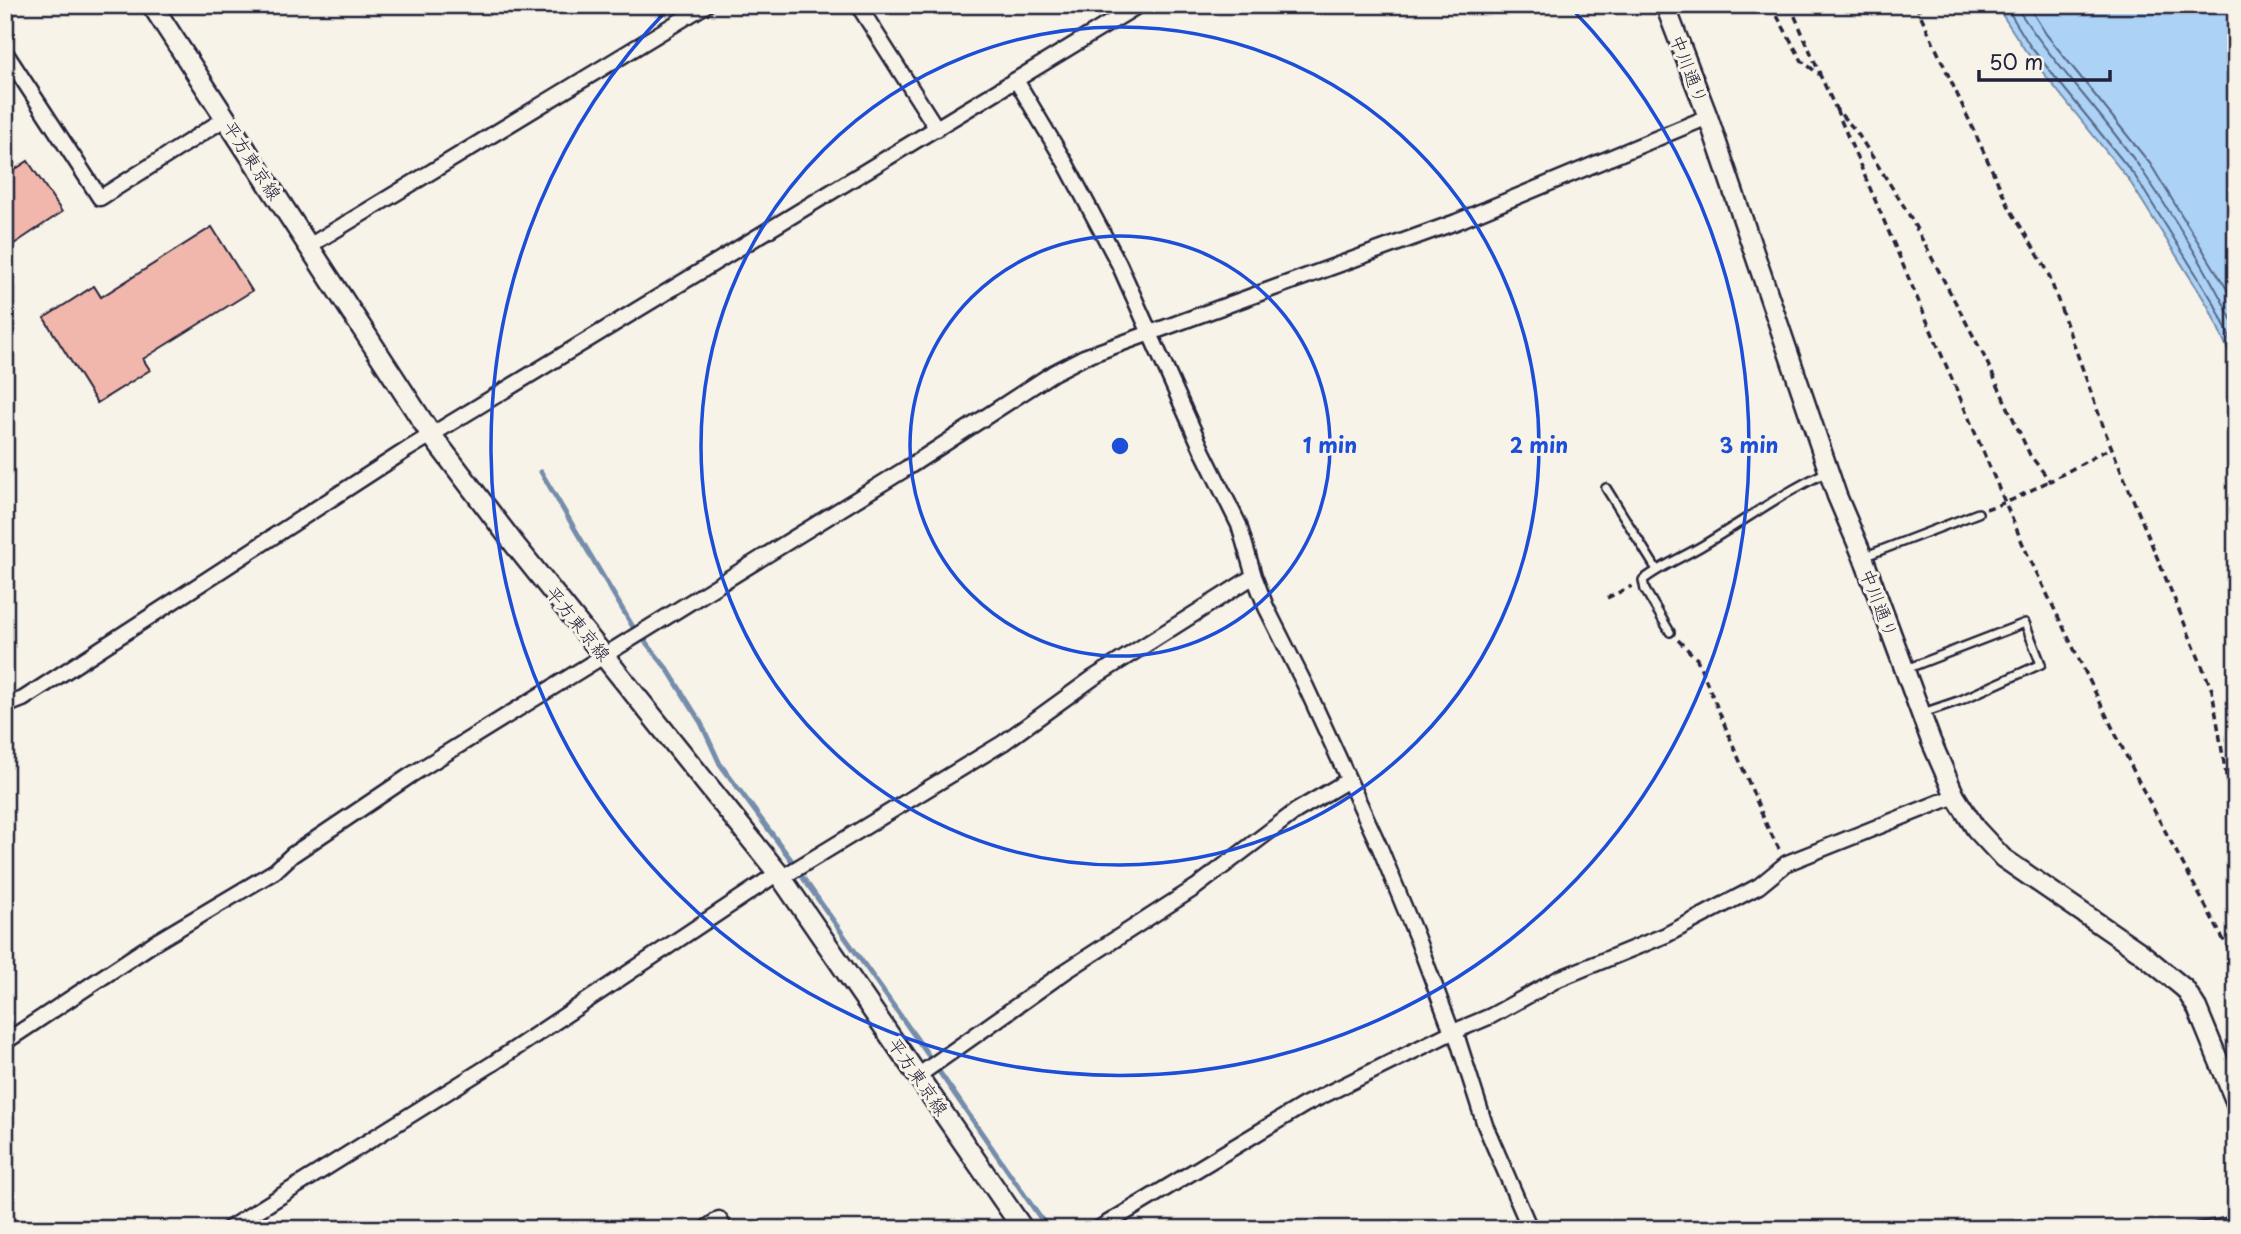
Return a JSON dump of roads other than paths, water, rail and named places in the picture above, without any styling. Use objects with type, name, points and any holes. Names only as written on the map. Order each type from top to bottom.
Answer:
[{"type":"main road","name":"平方東京線","points":[[152,5],[432,436],[515,545],[779,875],[1023,1229]]},
{"type":"street","points":[[309,246],[706,5]]},
{"type":"street","points":[[858,5],[937,129]]},
{"type":"street","points":[[5,706],[23,699],[408,449],[1139,5]]},
{"type":"street","name":"中川通り","points":[[1665,5],[1708,117],[1828,472],[1955,796],[1980,835],[2003,858],[2140,951],[2185,989],[2197,1008],[2236,1102]]},
{"type":"street","points":[[5,52],[100,198],[226,118]]},
{"type":"street","points":[[1016,80],[1066,164],[1119,264],[1203,452],[1239,525],[1266,607],[1306,687],[1395,886],[1454,1031],[1485,1125],[1531,1229]]},
{"type":"street","points":[[5,1042],[154,943],[275,871],[292,855],[411,775],[907,468],[1053,373],[1084,357],[1456,222],[1708,117]]},
{"type":"street","points":[[228,1229],[492,1064],[779,875],[1003,743],[1093,678],[1254,576]]},
{"type":"street","points":[[919,1075],[1066,971],[1196,887],[1296,811],[1347,781]]},
{"type":"street","points":[[1098,1229],[1304,1105],[1490,1016],[1558,979],[1666,935],[1759,886],[1787,863],[1955,796]]},
{"type":"street","points":[[705,1229],[719,1219],[725,1229]]},
{"type":"lane","points":[[1670,632],[1643,580],[1790,489],[1828,472]]},
{"type":"lane","points":[[1606,488],[1657,570]]},
{"type":"lane","points":[[1863,557],[1978,513]]},
{"type":"lane","points":[[1905,669],[2025,623],[2041,664],[1961,700],[1921,714]]},
{"type":"lane","points":[[2188,1229],[2236,1221]]},
{"type":"water","points":[[1996,5],[2236,5],[2236,367],[2208,306],[2129,180],[2025,50]]},
{"type":"waterway","points":[[541,472],[636,632]]},
{"type":"waterway","points":[[644,640],[668,670],[701,723],[720,764],[792,861]]},
{"type":"waterway","points":[[801,875],[931,1059]]},
{"type":"waterway","points":[[938,1070],[1048,1229]]}]
